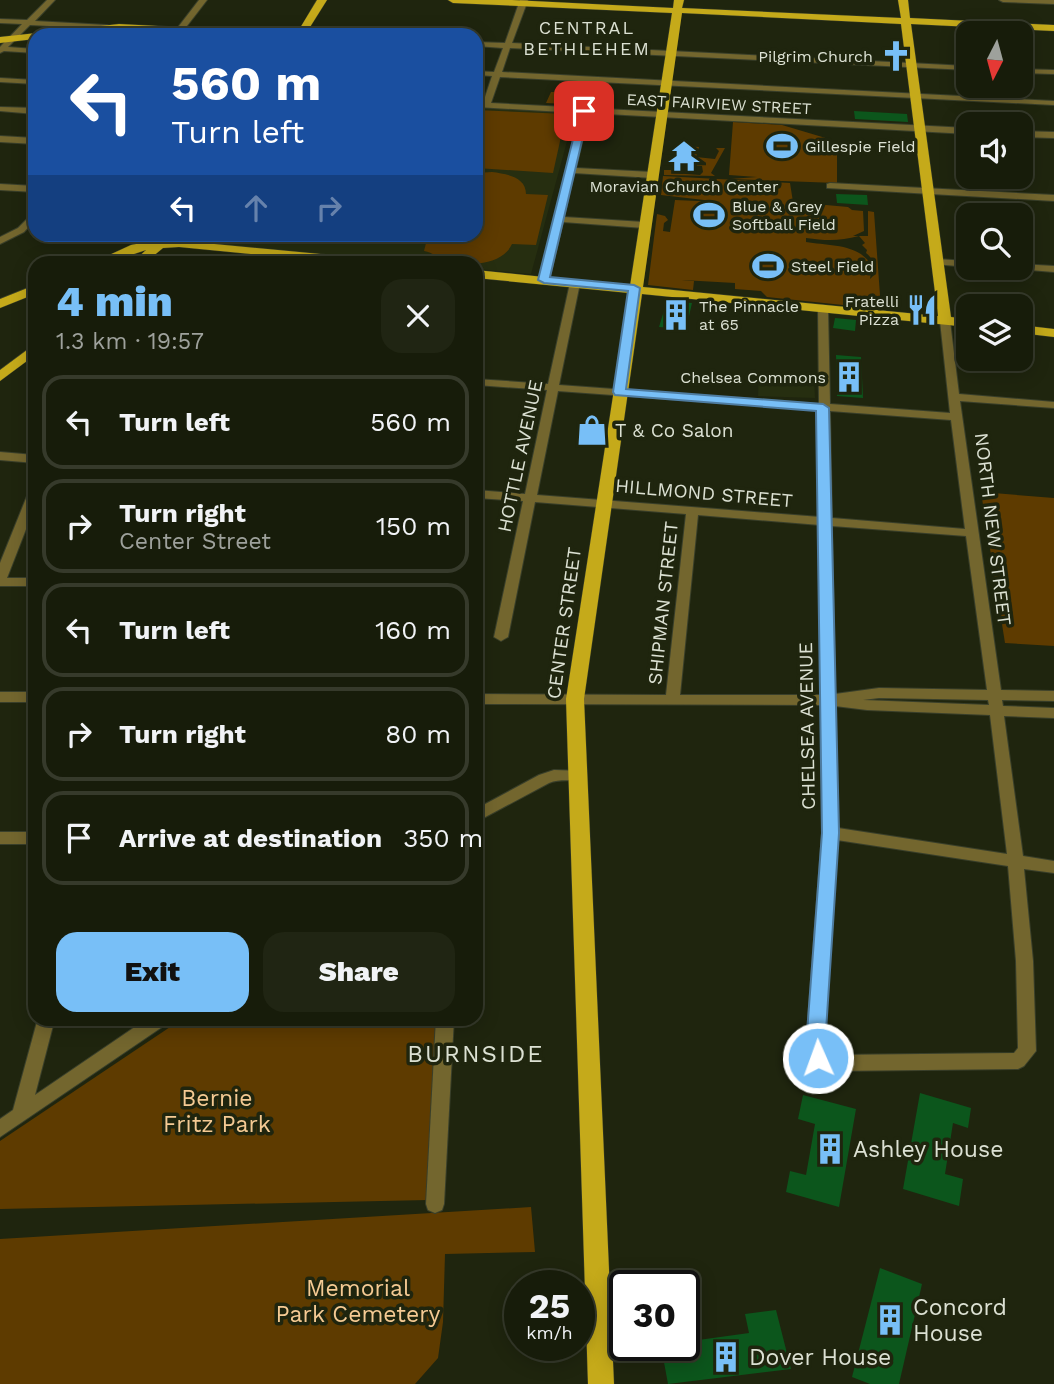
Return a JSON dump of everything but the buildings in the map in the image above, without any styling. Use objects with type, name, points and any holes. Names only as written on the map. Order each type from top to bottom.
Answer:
[{"type":"main road","points":[[302,28],[322,0]]},
{"type":"main road","points":[[453,0],[678,5],[1054,28]]},
{"type":"main road","name":"NORTH NEW STREET","points":[[903,0],[926,191],[946,321]]},
{"type":"main road","name":"CENTER STREET","points":[[601,1384],[575,699],[643,225],[678,5]]},
{"type":"main road","points":[[99,28],[121,28]]},
{"type":"main road","points":[[1,47],[14,38],[28,37]]},
{"type":"main road","points":[[115,256],[152,242]]},
{"type":"main road","points":[[144,256],[157,242]]},
{"type":"main road","points":[[174,242],[295,256]]},
{"type":"main road","points":[[483,275],[956,322]]},
{"type":"main road","points":[[0,304],[28,292]]},
{"type":"main road","points":[[1033,331],[1054,333]]},
{"type":"main road","points":[[2,372],[28,353]]},
{"type":"street","points":[[14,38],[51,0]]},
{"type":"street","points":[[181,28],[203,0]]},
{"type":"street","points":[[1003,0],[1054,2]]},
{"type":"street","points":[[483,101],[523,1]]},
{"type":"street","points":[[0,21],[107,27]]},
{"type":"street","points":[[483,44],[956,67]]},
{"type":"street","points":[[1,47],[28,50]]},
{"type":"street","points":[[1033,71],[1054,72]]},
{"type":"street","points":[[483,73],[1054,103]]},
{"type":"street","points":[[0,80],[28,82]]},
{"type":"street","name":"EAST FAIRVIEW STREET","points":[[483,105],[956,130]]},
{"type":"street","points":[[0,109],[28,111]]},
{"type":"street","points":[[544,280],[584,111]]},
{"type":"street","points":[[1033,134],[1054,135]]},
{"type":"street","points":[[0,139],[28,141]]},
{"type":"street","points":[[569,170],[652,175]]},
{"type":"street","points":[[830,186],[1054,198]]},
{"type":"street","points":[[0,187],[28,189]]},
{"type":"street","points":[[557,219],[643,225]]},
{"type":"street","points":[[0,241],[21,230],[28,222]]},
{"type":"street","points":[[258,256],[262,253]]},
{"type":"street","points":[[937,262],[956,263]]},
{"type":"street","points":[[1033,268],[1054,269]]},
{"type":"street","name":"HOTTLE AVENUE","points":[[501,637],[551,387],[575,283]]},
{"type":"street","name":"CHELSEA AVENUE","points":[[822,308],[830,833],[816,1046],[818,1058],[845,1064],[1018,1061]]},
{"type":"street","name":"NORTH NEW STREET","points":[[946,321],[971,533],[1018,862],[1026,976],[1027,1051],[1018,1061]]},
{"type":"street","points":[[483,382],[958,417]]},
{"type":"street","points":[[956,397],[1054,405]]},
{"type":"street","points":[[0,456],[28,458]]},
{"type":"street","name":"HILLMOND STREET","points":[[483,495],[971,533]]},
{"type":"street","points":[[28,509],[0,580],[28,582]]},
{"type":"street","name":"SHIPMAN STREET","points":[[673,699],[692,511]]},
{"type":"street","points":[[828,700],[849,694],[879,693],[1054,696]]},
{"type":"street","points":[[0,697],[28,697]]},
{"type":"street","points":[[483,699],[828,700],[867,705],[1054,713]]},
{"type":"street","points":[[483,812],[554,775],[578,775]]},
{"type":"street","points":[[830,833],[1054,867]]},
{"type":"street","points":[[0,838],[28,838]]},
{"type":"street","points":[[22,1114],[45,1026]]},
{"type":"street","points":[[0,1129],[150,1026]]},
{"type":"street","points":[[435,1204],[445,1026]]},
{"type":"shaded area","points":[[483,107],[575,112],[531,274],[483,270],[483,256],[330,256],[179,243],[483,242]]},
{"type":"shaded area","points":[[759,375],[814,379],[815,398],[758,396]]},
{"type":"green space","points":[[584,82],[587,83],[587,90],[582,94],[594,94],[589,105],[546,103],[551,92],[566,89],[565,93],[573,93],[570,92],[571,88],[583,88]]},
{"type":"green space","points":[[483,110],[566,114],[553,173],[483,168]]},
{"type":"green space","name":"Gillespie Field","points":[[733,122],[782,125],[829,139],[837,153],[837,183],[730,179],[757,177],[729,175]]},
{"type":"green space","points":[[683,146],[699,147],[696,157],[715,159],[719,151],[716,148],[725,148],[711,173],[715,176],[664,175],[664,170],[700,175],[703,172],[702,166],[674,164],[693,162],[693,152],[682,150]]},
{"type":"green space","points":[[483,173],[509,175],[523,184],[526,194],[548,195],[536,245],[512,244],[501,257],[484,263],[483,256],[436,256],[424,251],[426,242],[483,242]]},
{"type":"green space","points":[[663,176],[790,183],[793,202],[863,211],[864,231],[853,236],[859,236],[868,236],[868,211],[874,212],[881,309],[767,297],[761,291],[735,289],[735,283],[682,280],[694,281],[693,290],[648,285],[657,214],[668,220],[664,223],[663,231],[670,232],[675,200],[721,202],[661,195]],"holes":[[[859,236],[865,243],[862,245],[872,259],[875,271],[870,279],[872,266],[859,253],[842,247],[806,242],[806,238],[833,240]]]},
{"type":"green space","points":[[981,492],[1054,498],[1054,646],[1005,643]]},
{"type":"green space","name":"Bernie Fritz Park","points":[[172,1026],[439,1026],[428,1200],[0,1209],[0,1141]]},
{"type":"green space","name":"Memorial Park Cemetery","points":[[531,1207],[535,1252],[445,1254],[443,1322],[438,1358],[415,1384],[0,1384],[0,1239]]},
{"type":"place","name":"Pilgrim Church","points":[[896,56]]},
{"type":"place","name":"Gillespie Field","points":[[782,146]]},
{"type":"place","name":"Moravian Church Center","points":[[684,156]]},
{"type":"place","name":"Blue & Grey Softball Field","points":[[709,215]]},
{"type":"place","name":"Steel Field","points":[[768,266]]},
{"type":"place","name":"Fratelli Pizza","points":[[922,310]]},
{"type":"place","name":"The Pinnacle at 65","points":[[676,315]]},
{"type":"place","name":"Chelsea Commons","points":[[849,377]]},
{"type":"place","name":"T & Co Salon","points":[[592,430]]},
{"type":"place","name":"Ashley House","points":[[830,1149]]},
{"type":"place","name":"Concord House","points":[[890,1320]]},
{"type":"place","name":"Dover House","points":[[726,1357]]},
{"type":"district","name":"CENTRAL BETHLEHEM","points":[[587,37]]},
{"type":"district","name":"BURNSIDE","points":[[476,1054]]},
{"type":"route","points":[[584,111],[544,280],[634,288],[619,392],[823,408],[830,833],[816,1046],[818,1058]]}]
